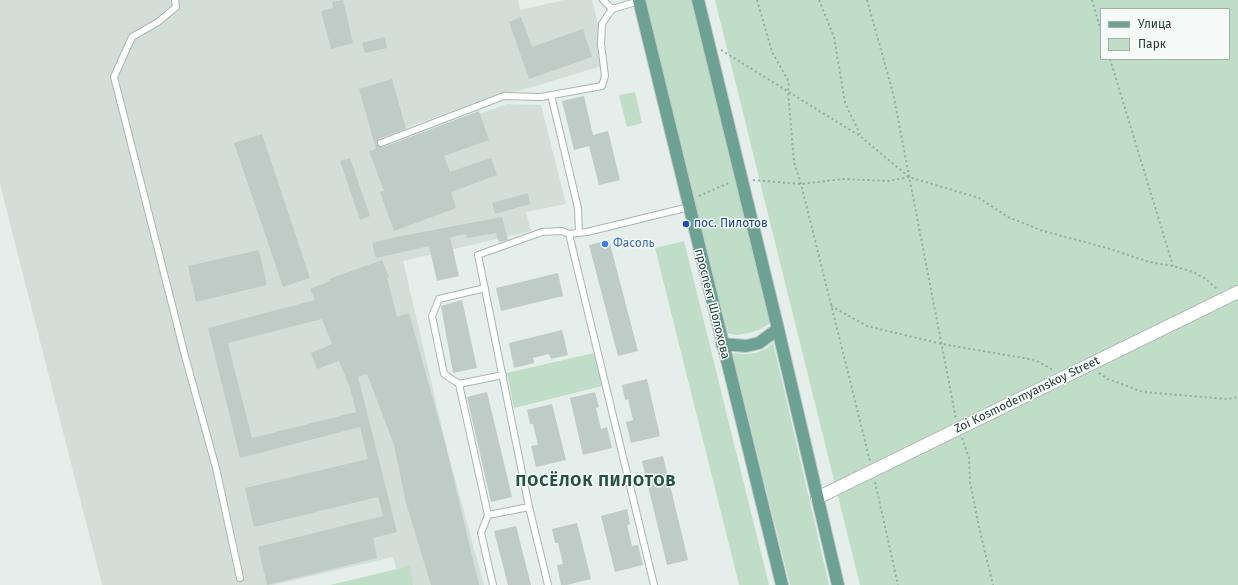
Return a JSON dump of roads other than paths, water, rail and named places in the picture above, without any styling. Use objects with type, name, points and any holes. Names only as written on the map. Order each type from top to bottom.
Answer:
[{"type":"main road","points":[[698,0],[778,329],[838,585]]},
{"type":"main road","name":"проспект Шолохова","points":[[639,1],[782,585]]},
{"type":"main road","points":[[722,344],[746,346],[759,342],[778,329]]},
{"type":"street","name":"Zoi Kosmodemyanskoy Street","points":[[817,498],[1238,292]]},
{"type":"lane","points":[[176,0],[176,7],[158,22],[132,37],[114,77],[183,348],[216,468],[240,578]]},
{"type":"lane","points":[[603,0],[612,9]]},
{"type":"lane","points":[[382,143],[504,96],[541,97],[602,86],[605,76],[600,44],[602,24],[612,9],[639,1]]},
{"type":"lane","points":[[551,95],[578,208],[579,233]]},
{"type":"lane","points":[[548,585],[529,507],[478,255],[542,232],[562,231],[569,234],[579,233],[688,204]]},
{"type":"lane","points":[[569,234],[654,585]]},
{"type":"lane","points":[[485,288],[439,299],[432,316],[444,374],[459,384],[488,515],[481,533],[493,585]]},
{"type":"lane","points":[[459,384],[503,375]]},
{"type":"lane","points":[[488,515],[529,507]]},
{"type":"place","name":"пос. Пилотов","points":[[686,224]]},
{"type":"place","name":"Фасоль","points":[[605,244]]},
{"type":"district","name":"ПОСЁЛОК ПИЛОТОВ","points":[[596,482]]}]
